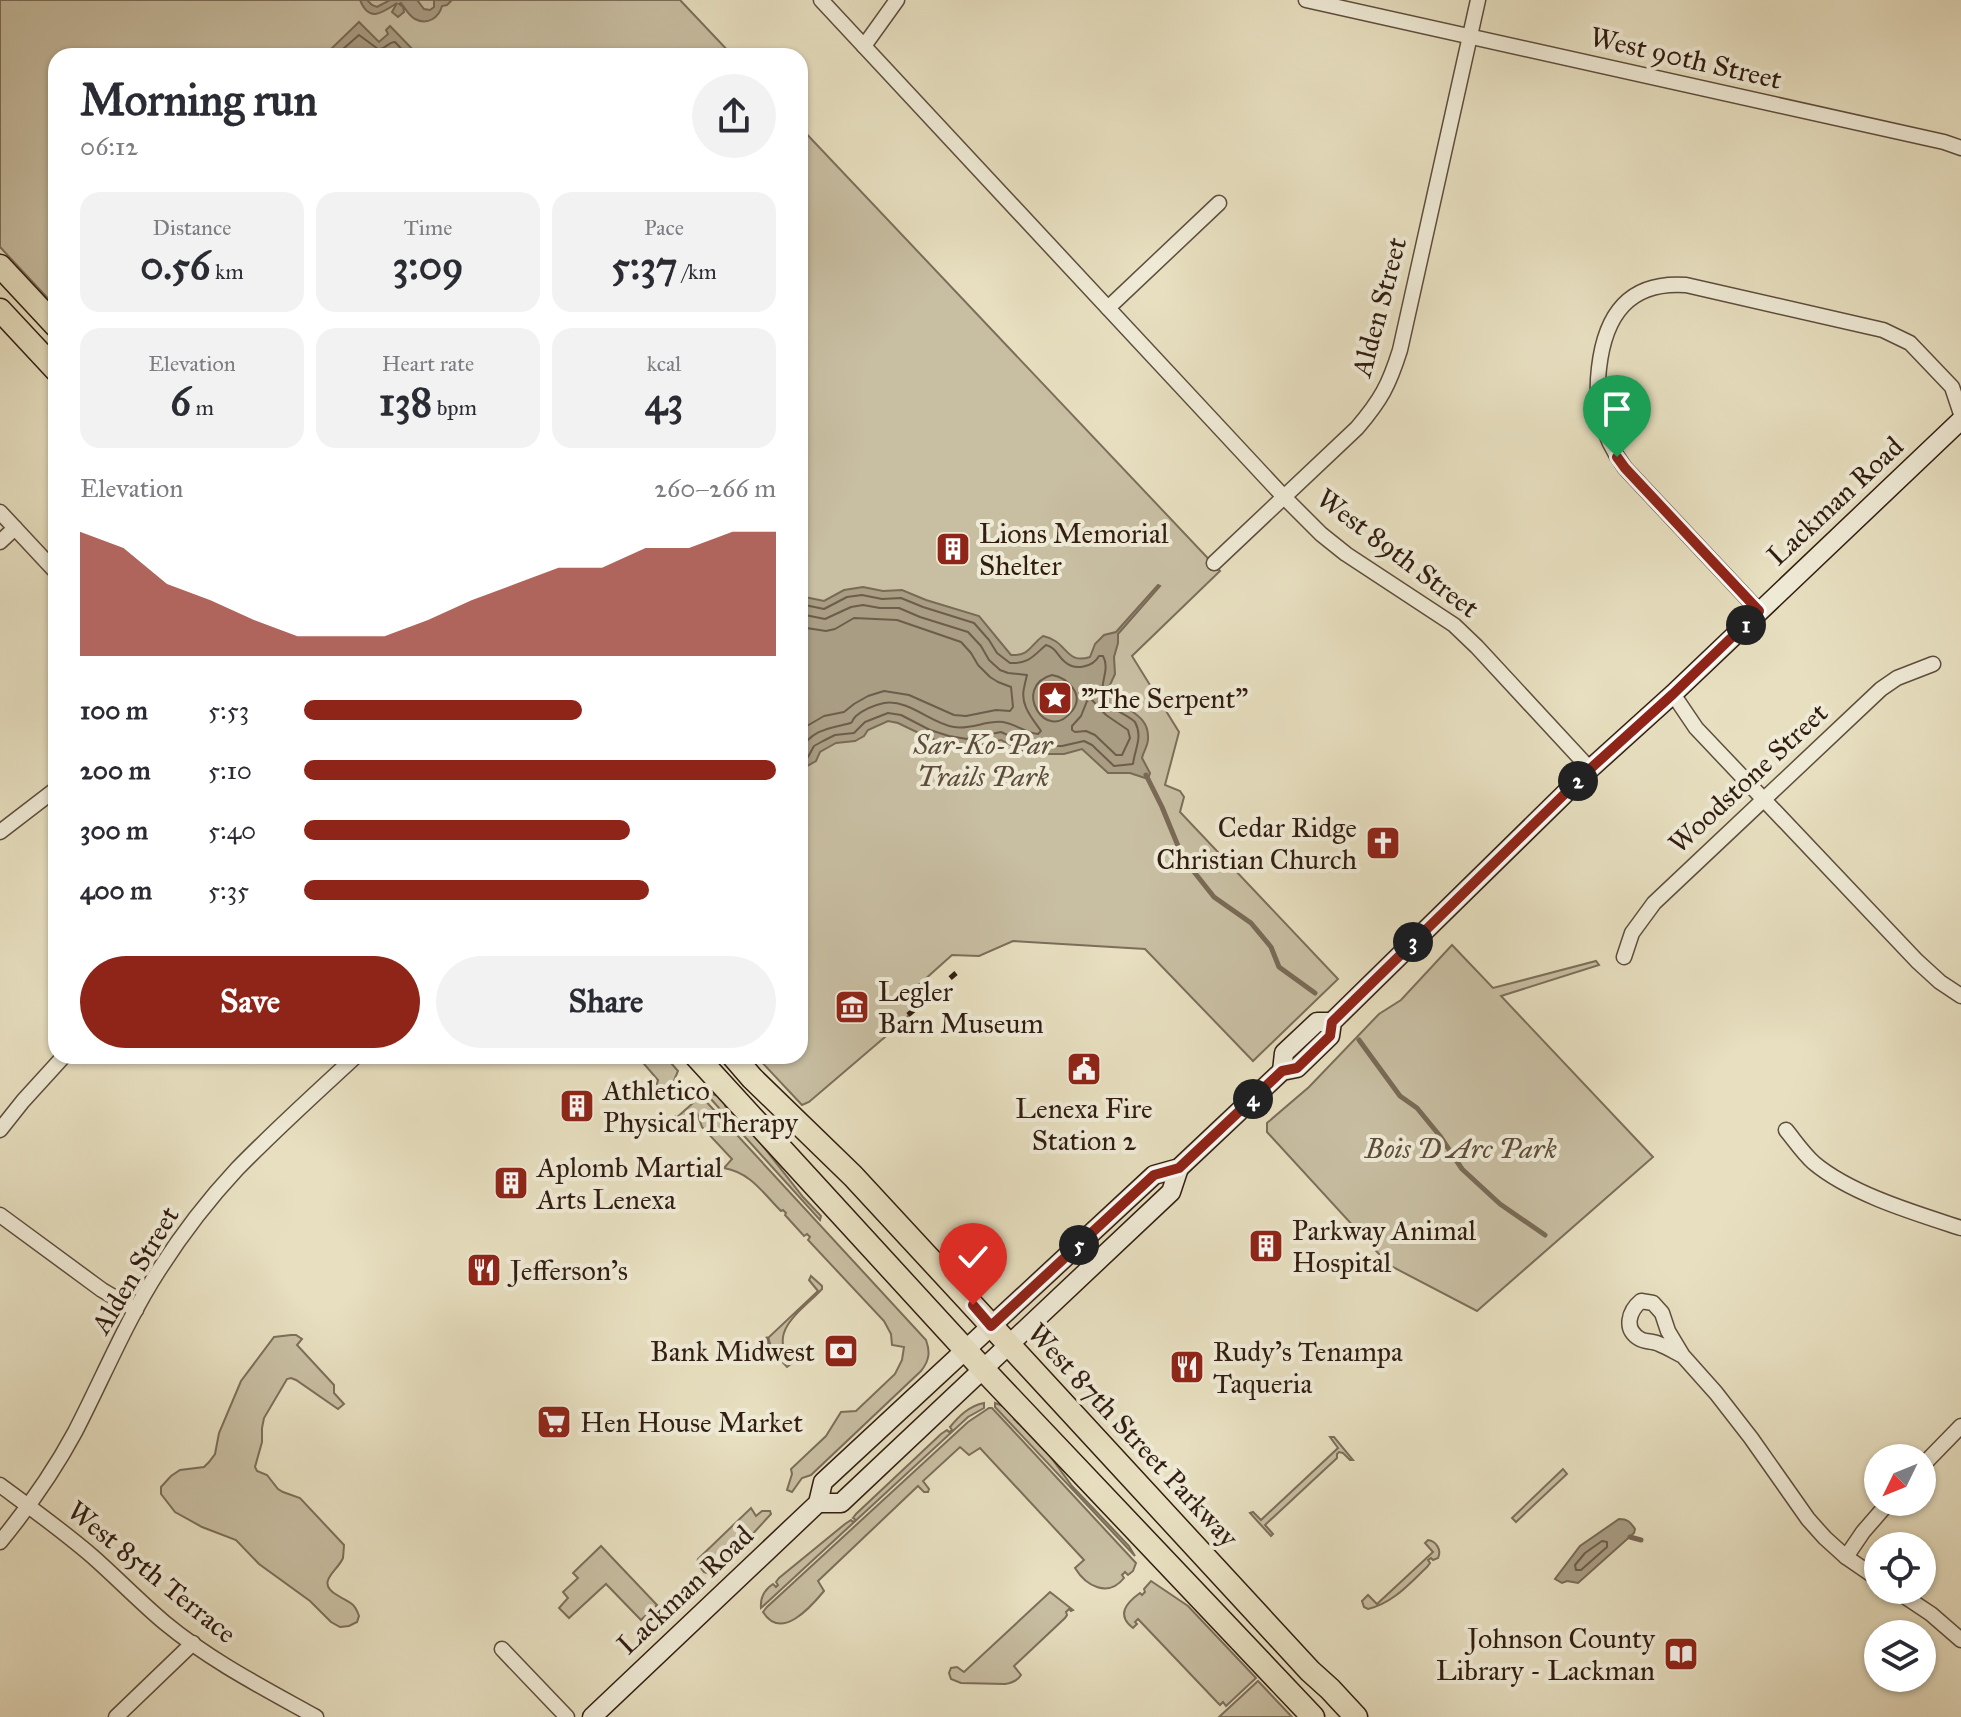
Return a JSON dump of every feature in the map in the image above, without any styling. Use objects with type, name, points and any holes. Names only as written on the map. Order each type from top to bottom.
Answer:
[{"type":"main road","points":[[0,266],[48,317]]},
{"type":"main road","points":[[0,310],[48,361]]},
{"type":"main road","name":"Lackman Road","points":[[592,1717],[818,1503],[823,1482],[1154,1175],[1179,1168],[1282,1071],[1297,1068],[1330,1036],[1332,1022],[1590,769],[1961,420]]},
{"type":"main road","points":[[703,1064],[983,1369],[1313,1717]]},
{"type":"main road","name":"West 87th Street Parkway","points":[[740,1064],[853,1176],[1299,1660],[1356,1717]]},
{"type":"main road","name":"Lackman Road","points":[[818,1503],[841,1503],[1171,1192],[1179,1168]]},
{"type":"main road","points":[[1161,1556],[1170,1549],[1176,1552],[1293,1677],[1330,1689]]},
{"type":"street","name":"West 89th Street","points":[[821,0],[1284,497],[1346,554],[1454,625],[1590,769]]},
{"type":"street","points":[[864,46],[897,0]]},
{"type":"street","name":"West 90th Street","points":[[1306,0],[1961,148]]},
{"type":"street","name":"Alden Street","points":[[1214,563],[1357,428],[1389,383],[1400,350],[1478,0]]},
{"type":"street","points":[[1108,308],[1219,203]]},
{"type":"street","points":[[1759,611],[1625,468],[1610,444],[1598,406],[1600,357],[1608,328],[1617,312],[1632,297],[1648,288],[1686,285],[1883,330],[1910,343],[1952,387],[1961,414]]},
{"type":"street","points":[[0,512],[48,563]]},
{"type":"street","points":[[0,542],[15,528]]},
{"type":"street","name":"Woodstone Street","points":[[1624,957],[1632,933],[1654,903],[1763,799],[1881,689],[1897,678],[1933,664]]},
{"type":"street","points":[[1673,694],[1696,728],[1917,961],[1961,996]]},
{"type":"street","points":[[0,832],[48,795]]},
{"type":"street","points":[[0,1130],[57,1064]]},
{"type":"street","name":"Alden Street","points":[[0,1542],[28,1506],[73,1435],[157,1273],[205,1205],[237,1169],[348,1064]]},
{"type":"street","points":[[1786,1130],[1815,1164],[1832,1175],[1880,1199],[1961,1228]]},
{"type":"street","points":[[0,1215],[102,1290],[136,1310]]},
{"type":"street","points":[[1683,1356],[1751,1438],[1808,1519],[1846,1557],[1864,1569]]},
{"type":"street","points":[[1936,1452],[1961,1426]]},
{"type":"street","name":"West 85th Terrace","points":[[0,1485],[53,1523],[165,1623],[231,1669],[316,1717]]},
{"type":"street","points":[[1846,1557],[1877,1516]]},
{"type":"street","points":[[1916,1604],[1961,1640]]},
{"type":"street","points":[[116,1717],[193,1643]]},
{"type":"street","points":[[502,1649],[567,1717]]},
{"type":"green space","points":[[0,0],[680,0],[725,48],[48,48],[48,298],[0,247]]},
{"type":"green space","name":"Sar-Ko-Par Trails Park","points":[[808,135],[1220,571],[1132,656],[1179,732],[1165,785],[1180,791],[1184,797],[1180,812],[1338,979],[1253,1061],[1145,949],[1013,941],[979,956],[952,955],[913,990],[919,999],[906,1019],[802,1105],[764,1064],[808,1064]]},
{"type":"green space","name":"Bois D Arc Park","points":[[1452,945],[1493,988],[1596,961],[1599,965],[1501,996],[1653,1157],[1477,1311],[1389,1265],[1267,1132],[1267,1123],[1309,1087],[1379,1014],[1401,1000]]},
{"type":"green space","points":[[644,1064],[672,1064],[678,1071],[673,1083],[656,1098],[658,1080]]},
{"type":"green space","points":[[712,1094],[721,1097],[727,1108],[737,1113],[821,1216],[820,1220],[710,1098]]},
{"type":"green space","points":[[701,1096],[926,1340],[929,1352],[921,1371],[811,1475],[802,1478],[792,1492],[787,1490],[791,1469],[826,1436],[841,1412],[856,1411],[895,1374],[904,1347],[892,1345],[891,1334],[884,1321],[783,1210],[742,1174],[724,1168],[732,1159],[702,1127],[697,1113],[684,1123],[676,1118]]},
{"type":"green space","points":[[811,1276],[822,1289],[797,1313],[785,1331],[785,1351],[792,1363],[787,1367],[771,1350],[768,1338],[818,1291],[809,1280]]},
{"type":"green space","points":[[296,1335],[302,1339],[297,1345],[334,1385],[334,1393],[344,1404],[338,1409],[296,1380],[287,1379],[264,1418],[255,1467],[267,1475],[278,1489],[300,1498],[344,1545],[343,1558],[330,1577],[328,1586],[357,1611],[357,1622],[349,1626],[340,1627],[331,1622],[310,1601],[259,1564],[236,1540],[175,1512],[161,1494],[161,1487],[180,1470],[204,1467],[209,1462],[215,1454],[219,1433],[241,1381],[274,1337]]},
{"type":"green space","points":[[984,1403],[984,1408],[968,1417],[761,1608],[767,1589],[773,1584],[776,1587],[779,1578],[845,1524],[856,1520],[853,1518],[856,1514],[941,1434],[952,1430],[950,1427],[961,1415]]},
{"type":"green space","points":[[995,1403],[1006,1407],[1018,1423],[1020,1421],[1036,1437],[1072,1486],[1135,1556],[995,1407]]},
{"type":"green space","points":[[989,1408],[1136,1563],[1133,1571],[1128,1575],[1125,1572],[1122,1575],[1124,1578],[1111,1587],[1098,1587],[1085,1580],[1075,1568],[1084,1560],[980,1448],[969,1455],[960,1447],[923,1481],[928,1492],[918,1486],[818,1581],[824,1591],[811,1606],[787,1623],[770,1620],[763,1612],[767,1607],[968,1422]]},
{"type":"green space","points":[[1330,1437],[1334,1437],[1353,1460],[1339,1452],[1337,1458],[1265,1525],[1273,1534],[1271,1536],[1250,1513],[1253,1512],[1261,1520],[1338,1448]]},
{"type":"green space","points":[[1563,1469],[1567,1474],[1516,1522],[1512,1518]]},
{"type":"green space","points":[[751,1508],[756,1516],[762,1511],[770,1511],[771,1514],[715,1575],[704,1572],[697,1563],[698,1559]]},
{"type":"green space","points":[[1428,1540],[1438,1546],[1438,1558],[1428,1560],[1430,1563],[1427,1567],[1393,1598],[1368,1609],[1364,1607],[1362,1601],[1368,1595],[1377,1604],[1433,1552],[1425,1543]]},
{"type":"green space","points":[[601,1546],[657,1605],[641,1620],[606,1584],[569,1618],[559,1608],[568,1598],[563,1592],[578,1578],[573,1573]]},
{"type":"green space","points":[[1151,1581],[1188,1606],[1256,1678],[1226,1706],[1223,1702],[1220,1705],[1138,1619],[1133,1628],[1125,1618],[1127,1605],[1145,1592]]},
{"type":"green space","points":[[1050,1592],[1073,1610],[1069,1609],[1065,1618],[1014,1666],[1021,1675],[1018,1678],[1005,1684],[961,1683],[951,1679],[951,1668],[957,1667],[964,1672]]},
{"type":"green space","points":[[1258,1681],[1292,1717],[1219,1717]]},
{"type":"water","points":[[360,0],[367,0],[377,7],[390,0],[417,0],[424,9],[430,10],[434,7],[434,0],[452,0],[442,6],[436,17],[420,21],[413,18],[401,3],[404,12],[398,17],[392,12],[397,3],[381,13],[372,14],[367,12]]},
{"type":"water","points":[[359,22],[379,42],[388,34],[386,30],[390,26],[411,48],[332,48]]},
{"type":"water","points":[[1160,586],[1118,634],[1115,674],[1109,687],[1118,701],[1138,716],[1147,729],[1148,742],[1142,758],[1150,773],[1148,779],[1130,773],[1108,773],[1082,749],[1064,754],[1044,754],[1023,751],[1001,740],[967,747],[947,744],[888,721],[868,730],[855,741],[836,743],[827,748],[808,766],[808,598],[824,601],[844,590],[863,587],[883,591],[902,590],[979,616],[1011,655],[1026,652],[1043,636],[1082,659],[1090,657],[1095,644],[1104,635],[1116,632]],"holes":[[[1051,683],[1060,686],[1069,698],[1066,707],[1055,714],[1046,709],[1041,694],[1043,687]]]},
{"type":"water","points":[[1619,1519],[1630,1523],[1635,1529],[1634,1533],[1578,1583],[1562,1583],[1555,1579],[1580,1546]]},
{"type":"waterway","points":[[1146,775],[1183,858],[1214,897],[1251,923],[1271,947],[1279,967],[1315,993]]},
{"type":"waterway","points":[[1359,1040],[1400,1096],[1417,1108],[1440,1136],[1462,1169],[1500,1204],[1545,1235]]},
{"type":"waterway","points":[[675,1118],[678,1121]]},
{"type":"waterway","points":[[767,1339],[770,1349]]},
{"type":"waterway","points":[[1630,1537],[1641,1540]]},
{"type":"railway","points":[[908,1015],[956,973]]},
{"type":"place","name":"Lions Memorial Shelter","points":[[953,549]]},
{"type":"place","name":"\"The Serpent\"","points":[[1055,698]]},
{"type":"place","name":"Cedar Ridge Christian Church","points":[[1383,843]]},
{"type":"place","name":"Legler Barn Museum","points":[[852,1007]]},
{"type":"place","name":"Lenexa Fire Station 2","points":[[1084,1069]]},
{"type":"place","name":"Athletico Physical Therapy","points":[[577,1106]]},
{"type":"place","name":"Aplomb Martial Arts Lenexa","points":[[511,1183]]},
{"type":"place","name":"Parkway Animal Hospital","points":[[1266,1246]]},
{"type":"place","name":"Jefferson's","points":[[484,1270]]},
{"type":"place","name":"Bank Midwest","points":[[841,1351]]},
{"type":"place","name":"Rudy's Tenampa Taqueria","points":[[1187,1367]]},
{"type":"place","name":"Hen House Market","points":[[554,1422]]},
{"type":"place","name":"Johnson County Library - Lackman","points":[[1681,1654]]},
{"type":"route","points":[[973,1305],[991,1326],[1154,1175],[1179,1168],[1282,1071],[1297,1068],[1330,1036],[1332,1022],[1590,769],[1759,611],[1617,457]]}]
